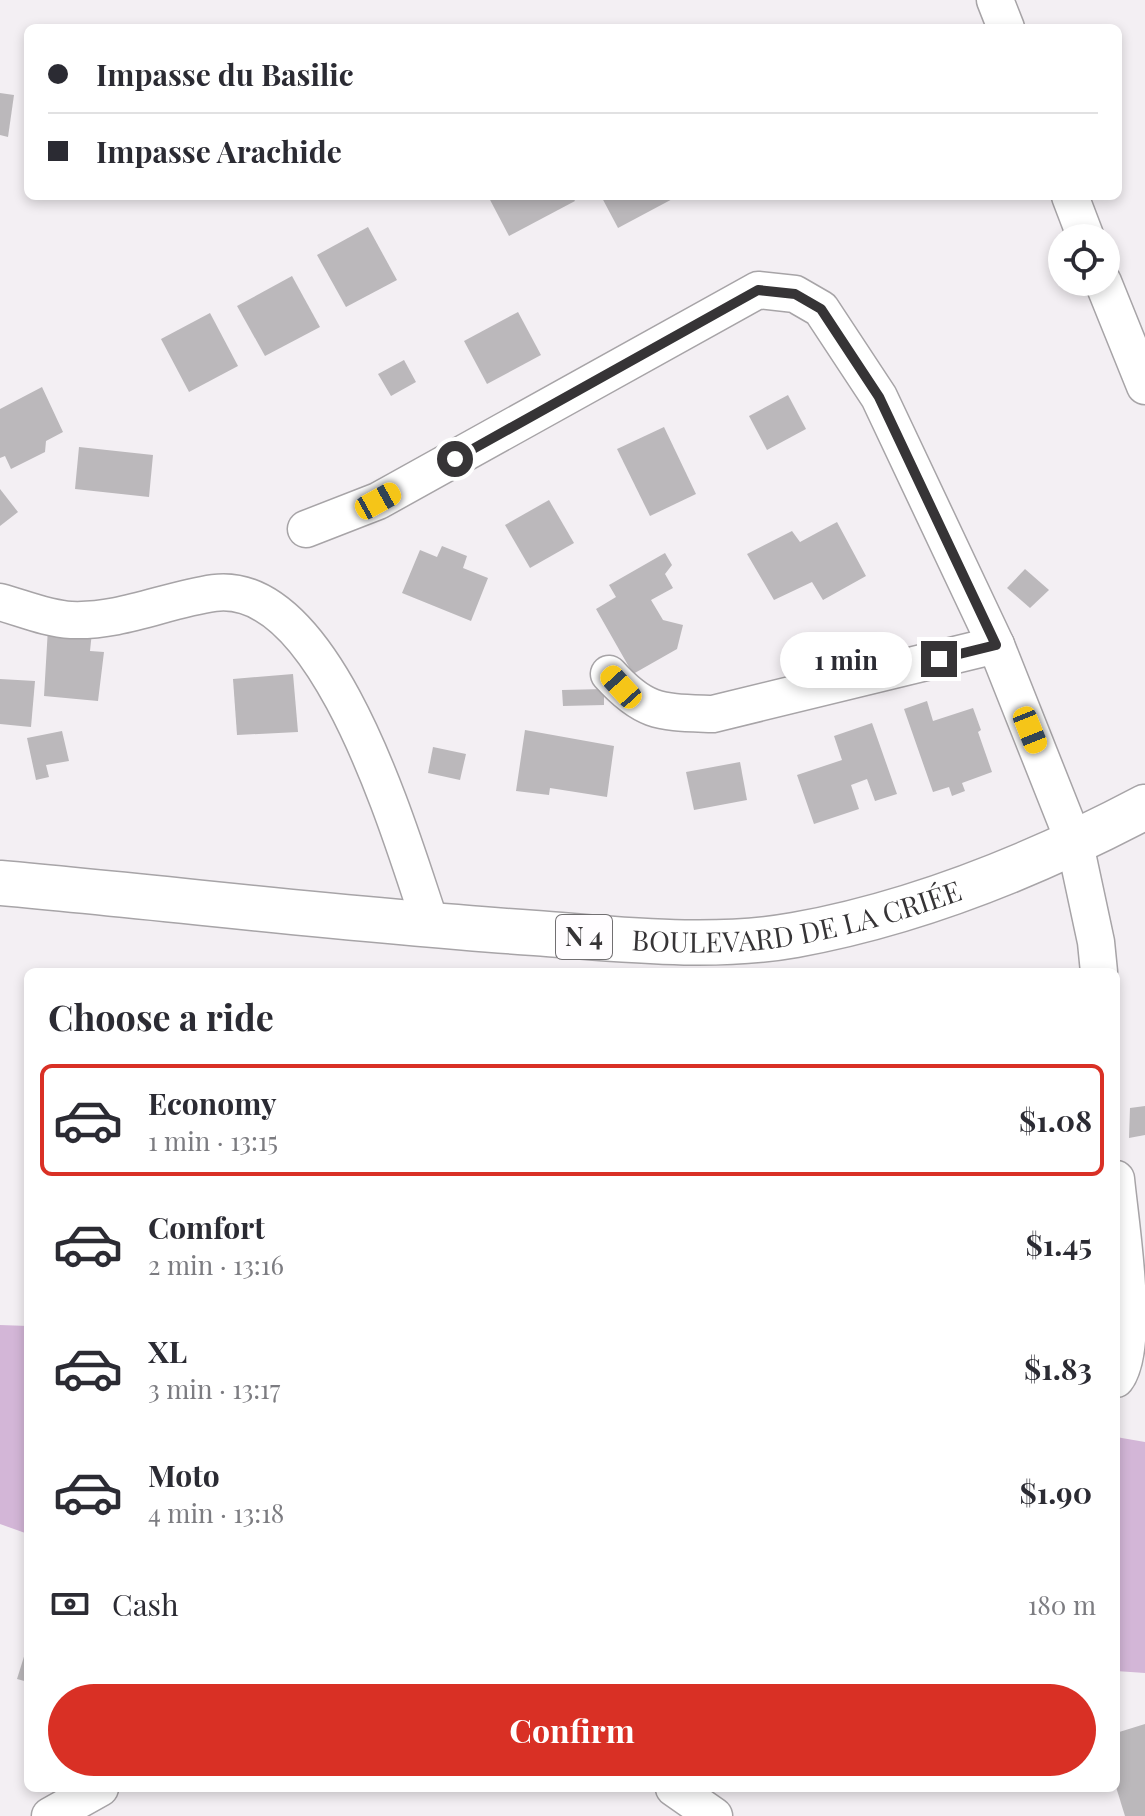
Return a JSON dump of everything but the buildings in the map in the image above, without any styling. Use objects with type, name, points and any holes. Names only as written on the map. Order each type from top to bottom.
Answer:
[{"type":"main road","name":"BOULEVARD DE LA CRIÉE","points":[[0,883],[431,925],[672,943],[793,936],[898,910],[989,880],[1075,844],[1145,807]]},
{"type":"street","points":[[995,0],[1004,24]]},
{"type":"street","points":[[1072,200],[1081,224]]},
{"type":"street","points":[[306,529],[378,501],[758,290],[795,294],[821,309],[879,397],[996,645],[1075,844],[1099,968]]},
{"type":"street","points":[[1109,296],[1145,386]]},
{"type":"street","points":[[0,602],[69,620],[119,617],[216,593],[258,600],[294,626],[322,661],[352,715],[431,925]]},
{"type":"street","points":[[609,674],[633,701],[668,713],[713,714],[996,645]]},
{"type":"street","points":[[1120,1226],[1130,1342],[1120,1374]]},
{"type":"street","points":[[50,1816],[93,1792]]},
{"type":"street","points":[[680,1792],[714,1816]]},
{"type":"shaded area","points":[[0,1325],[24,1326],[24,1533],[0,1524]]},
{"type":"shaded area","points":[[1120,1438],[1145,1442],[1145,1673],[1120,1671]]},
{"type":"route","points":[[455,459],[758,290],[795,294],[821,309],[879,397],[996,645],[939,659]]}]
